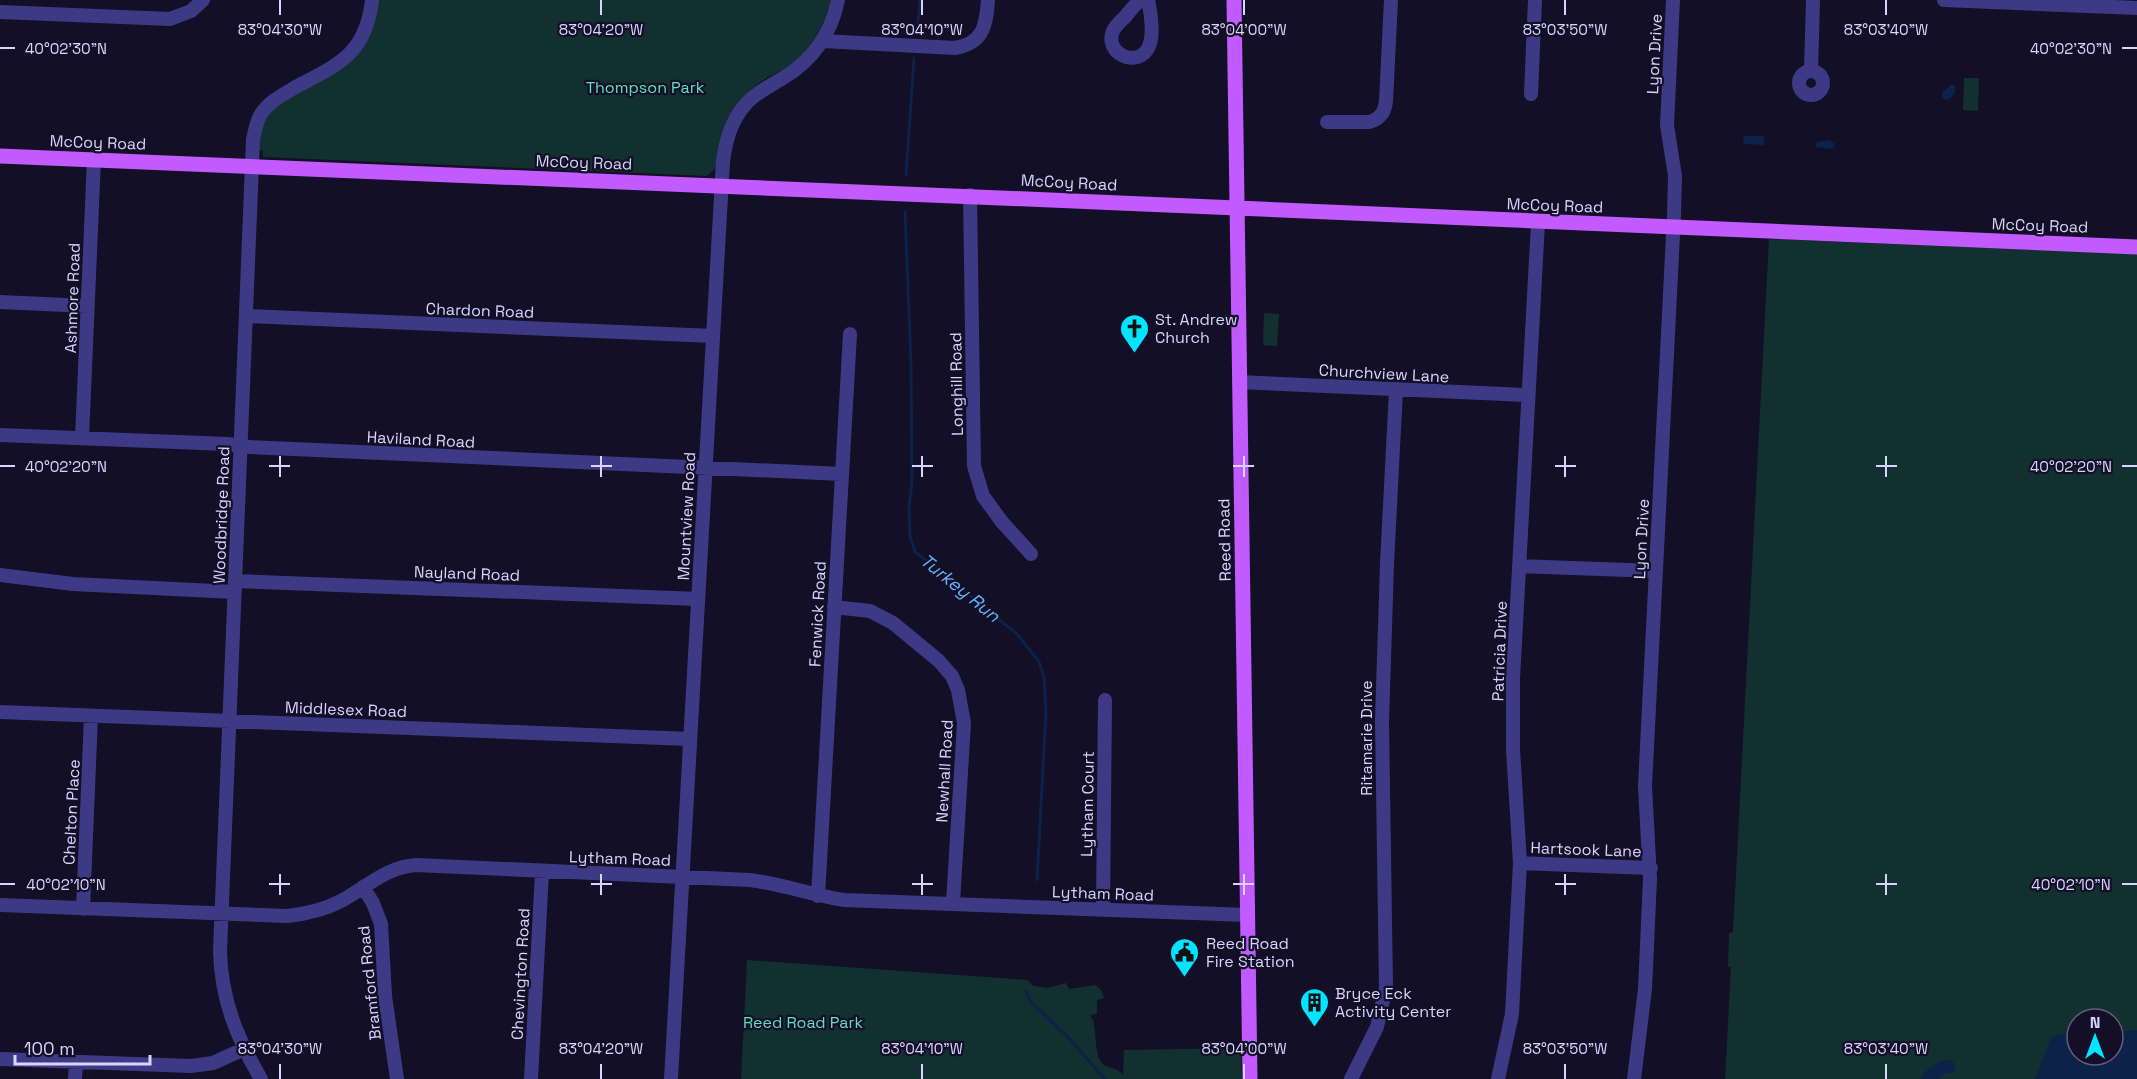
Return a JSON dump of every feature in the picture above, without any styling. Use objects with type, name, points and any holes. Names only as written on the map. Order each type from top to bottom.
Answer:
[{"type":"main road","name":"Reed Road","points":[[1234,0],[1250,1079]]},
{"type":"main road","name":"McCoy Road","points":[[0,156],[970,195],[1673,228],[2137,246]]},
{"type":"street","points":[[72,15],[73,0]]},
{"type":"street","points":[[0,12],[170,19],[191,11],[204,0]]},
{"type":"street","name":"Woodbridge Road","points":[[261,1079],[244,1048],[224,996],[221,976],[253,140],[260,116],[278,98],[346,58],[365,30],[372,0]]},
{"type":"street","name":"Mountview Road","points":[[671,1079],[721,186],[726,143],[730,128],[750,100],[799,67],[823,41],[831,27],[838,0]]},
{"type":"street","points":[[823,41],[962,47],[976,40],[982,33],[986,22],[988,0]]},
{"type":"street","points":[[1141,0],[1113,31],[1112,43],[1115,50],[1127,58],[1142,55],[1149,45],[1150,8],[1148,0]]},
{"type":"street","points":[[1327,122],[1369,122],[1375,121],[1383,113],[1386,101],[1391,0]]},
{"type":"street","points":[[1531,94],[1535,0]]},
{"type":"street","name":"Lyon Drive","points":[[1634,1079],[1645,989],[1651,868],[1645,786],[1675,176],[1667,125],[1673,0]]},
{"type":"street","points":[[1811,71],[1813,0]]},
{"type":"street","points":[[1944,0],[2137,8]]},
{"type":"street","name":"Ashmore Road","points":[[82,438],[94,159]]},
{"type":"street","name":"Longhill Road","points":[[970,195],[974,466],[983,496],[1030,555]]},
{"type":"street","name":"Patricia Drive","points":[[1498,1079],[1512,1014],[1520,863],[1513,678],[1538,222]]},
{"type":"street","points":[[0,302],[88,306]]},
{"type":"street","name":"Chardon Road","points":[[246,316],[713,336]]},
{"type":"street","name":"Fenwick Road","points":[[818,896],[850,334]]},
{"type":"street","name":"Churchview Lane","points":[[1239,382],[1528,395]]},
{"type":"street","name":"Ritamarie Drive","points":[[1350,1079],[1377,1027],[1386,987],[1382,721],[1396,390]]},
{"type":"street","name":"Haviland Road","points":[[0,435],[842,474]]},
{"type":"street","points":[[1519,566],[1656,571]]},
{"type":"street","name":"Nayland Road","points":[[0,575],[73,584],[235,586],[698,599]]},
{"type":"street","name":"Newhall Road","points":[[834,607],[870,611],[892,623],[939,661],[952,676],[958,690],[964,723],[953,903]]},
{"type":"street","name":"Lytham Court","points":[[1103,909],[1105,700]]},
{"type":"street","name":"Middlesex Road","points":[[0,712],[690,739]]},
{"type":"street","name":"Chelton Place","points":[[83,909],[91,716]]},
{"type":"street","name":"Hartsook Lane","points":[[1520,863],[1651,868]]},
{"type":"street","name":"Lytham Road","points":[[0,906],[222,915],[300,915],[328,906],[401,866],[750,880],[844,900],[1248,915]]},
{"type":"street","name":"Chevington Road","points":[[531,1079],[542,872]]},
{"type":"street","name":"Bramford Road","points":[[363,887],[373,903],[381,924],[385,996],[397,1079]]},
{"type":"street","points":[[0,1059],[191,1066],[213,1063],[244,1048]]},
{"type":"street","points":[[75,1079],[76,1062]]},
{"type":"green space","name":"Thompson Park","points":[[378,0],[831,0],[821,27],[811,45],[798,59],[765,79],[742,98],[723,129],[717,167],[707,176],[263,157],[263,151],[259,150],[260,138],[262,125],[268,114],[282,102],[325,78],[351,60],[369,35],[375,19]]},
{"type":"green space","points":[[1964,78],[1979,78],[1978,111],[1963,110]]},
{"type":"green space","points":[[1769,239],[2137,254],[2137,1079],[1725,1079],[1731,967],[1728,967],[1729,933],[1733,932]]},
{"type":"green space","points":[[1264,313],[1279,314],[1277,346],[1263,345]]},
{"type":"green space","name":"Reed Road Park","points":[[747,960],[1028,980],[1033,986],[1048,988],[1066,983],[1069,989],[1096,985],[1102,991],[1104,998],[1097,1000],[1097,1014],[1090,1015],[1094,1024],[1098,1055],[1104,1065],[1123,1075],[1124,1050],[1240,1048],[1241,1045],[1242,1079],[741,1079]]},
{"type":"water","points":[[1952,84],[1955,86],[1955,92],[1950,99],[1945,100],[1942,93]]},
{"type":"water","points":[[1744,136],[1764,136],[1764,145],[1743,144]]},
{"type":"water","points":[[1829,140],[1835,144],[1832,149],[1815,147],[1817,142]]},
{"type":"water","points":[[2137,1030],[2137,1079],[2035,1079],[2051,1038],[2060,1034],[2065,1034],[2065,1067],[2125,1067],[2125,1031]]},
{"type":"water","points":[[1950,1060],[1955,1064],[1955,1072],[1944,1073],[1939,1079],[1921,1079],[1933,1066]]},
{"type":"waterway","name":"Turkey Run","points":[[917,33],[920,0]]},
{"type":"waterway","name":"Turkey Run","points":[[906,175],[914,58]]},
{"type":"waterway","name":"Turkey Run","points":[[905,212],[911,364],[910,536],[915,552],[957,583],[1018,635],[1039,662],[1044,677],[1046,712],[1037,880]]},
{"type":"waterway","name":"Turkey Run","points":[[1026,991],[1031,1002],[1067,1036],[1105,1079]]},
{"type":"place","name":"St. Andrew Church","points":[[1134,354]]},
{"type":"place","name":"Reed Road Fire Station","points":[[1185,978]]},
{"type":"place","name":"Bryce Eck Activity Center","points":[[1314,1028]]}]
